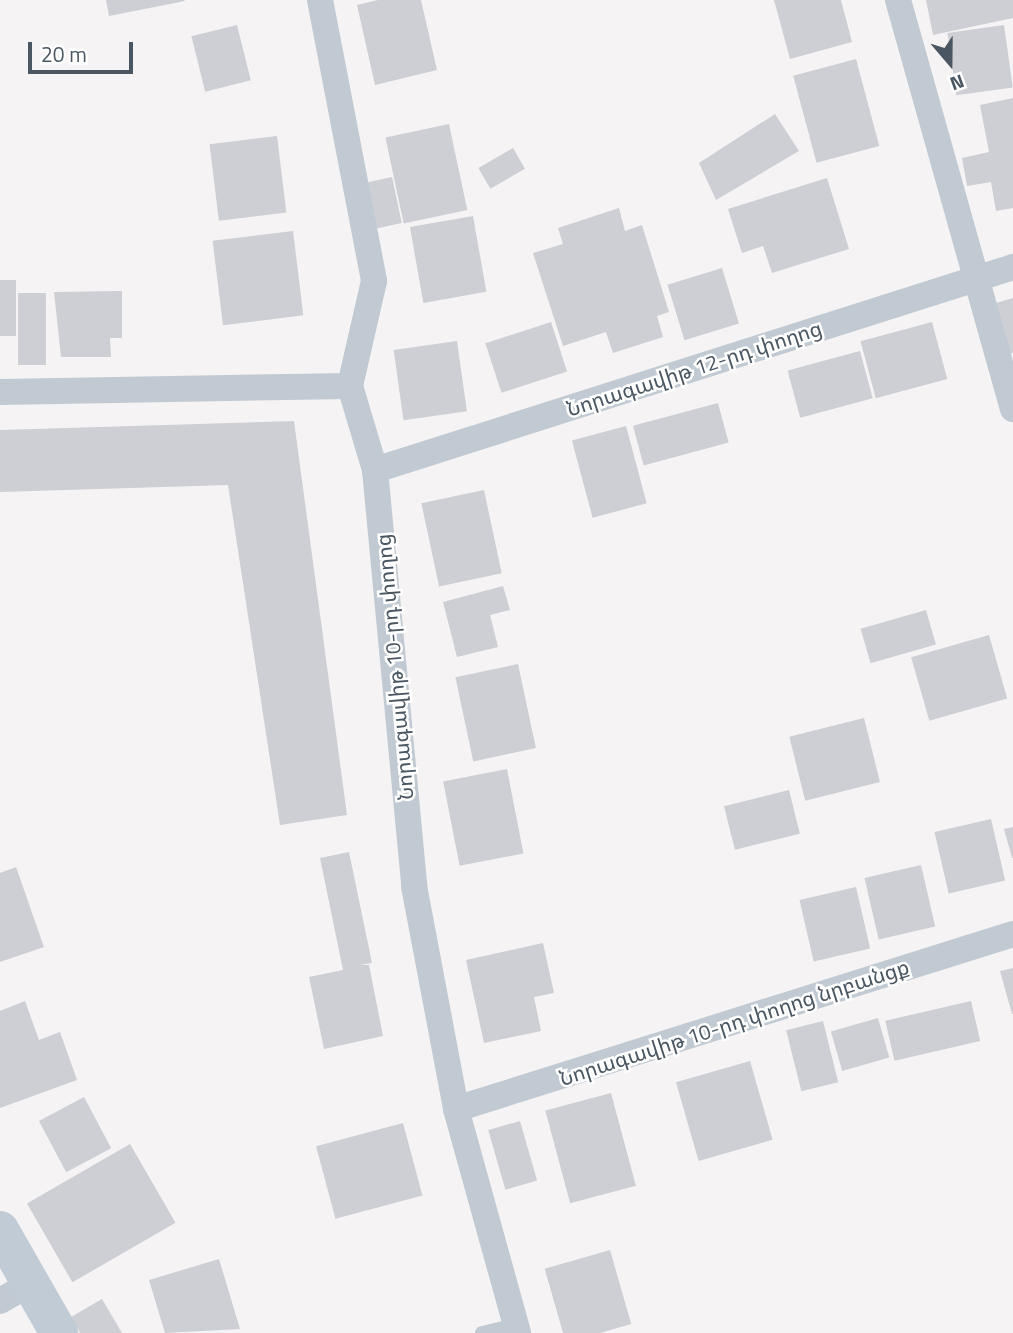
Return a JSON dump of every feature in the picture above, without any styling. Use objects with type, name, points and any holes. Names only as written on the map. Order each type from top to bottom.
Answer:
[{"type":"main road","points":[[0,1230],[15,1292],[59,1333]]},
{"type":"street","name":"Նորագավիթ 10-րդ փողոց","points":[[320,0],[374,281],[350,386],[375,470],[414,886],[456,1109],[517,1329]]},
{"type":"street","points":[[898,0],[980,275],[1013,410]]},
{"type":"street","name":"Նորագավիթ 12-րդ փողոց","points":[[375,470],[980,275],[1013,267]]},
{"type":"street","points":[[0,392],[350,386]]},
{"type":"street","name":"Նորագավիթ 10-րդ փողոց նրբանցք","points":[[456,1109],[1013,934]]},
{"type":"lane","points":[[482,1333],[517,1329]]},
{"type":"building","points":[[106,0],[184,0],[185,1],[109,16]]},
{"type":"building","points":[[378,0],[421,0],[437,70],[375,85],[357,5]]},
{"type":"building","points":[[774,0],[841,0],[852,42],[790,59]]},
{"type":"building","points":[[926,0],[1013,0],[1013,18],[933,35]]},
{"type":"building","points":[[237,25],[251,80],[205,92],[191,36]]},
{"type":"building","points":[[1004,25],[1013,87],[956,95],[948,33]]},
{"type":"building","points":[[856,59],[879,146],[817,163],[793,76]]},
{"type":"building","points":[[1013,98],[1013,208],[996,211],[991,182],[967,186],[962,158],[989,152],[980,105]]},
{"type":"building","points":[[775,114],[799,151],[716,200],[699,163]]},
{"type":"building","points":[[449,124],[467,210],[404,224],[385,138]]},
{"type":"building","points":[[277,136],[286,212],[219,221],[210,144]]},
{"type":"building","points":[[513,148],[525,169],[490,189],[478,168]]},
{"type":"building","points":[[392,177],[402,223],[376,228],[367,182]]},
{"type":"building","points":[[827,178],[849,249],[772,273],[763,246],[742,253],[728,209]]},
{"type":"building","points":[[619,208],[625,231],[642,225],[669,312],[657,316],[663,337],[613,353],[606,332],[563,346],[533,253],[563,244],[558,228]]},
{"type":"building","points":[[473,216],[486,292],[423,303],[410,227]]},
{"type":"building","points":[[293,231],[303,315],[223,325],[213,241]]},
{"type":"building","points":[[722,268],[739,323],[684,340],[667,285]]},
{"type":"building","points":[[0,280],[16,280],[16,336],[0,336]]},
{"type":"building","points":[[122,291],[122,338],[110,338],[111,357],[61,357],[54,292]]},
{"type":"building","points":[[18,293],[46,293],[46,365],[18,365]]},
{"type":"building","points":[[1013,298],[1013,353],[1009,354],[996,303]]},
{"type":"building","points":[[551,322],[567,371],[501,393],[485,343]]},
{"type":"building","points":[[932,322],[947,379],[876,398],[861,341]]},
{"type":"building","points":[[457,341],[467,411],[404,420],[394,350]]},
{"type":"building","points":[[860,351],[873,398],[800,418],[788,370]]},
{"type":"building","points":[[718,403],[729,443],[644,465],[633,426]]},
{"type":"building","points":[[294,421],[347,815],[280,825],[228,485],[0,492],[0,430]]},
{"type":"building","points":[[626,426],[647,503],[593,518],[572,440]]},
{"type":"building","points":[[484,490],[502,573],[439,586],[421,503]]},
{"type":"building","points":[[503,586],[510,610],[490,615],[498,647],[457,657],[443,602]]},
{"type":"building","points":[[926,610],[936,645],[871,663],[861,629]]},
{"type":"building","points":[[989,635],[1007,698],[929,721],[911,657]]},
{"type":"building","points":[[518,664],[536,748],[473,761],[455,677]]},
{"type":"building","points":[[864,718],[880,782],[805,801],[789,737]]},
{"type":"building","points":[[507,769],[523,853],[460,866],[443,781]]},
{"type":"building","points":[[789,790],[800,834],[735,850],[724,806]]},
{"type":"building","points":[[991,819],[1005,880],[949,893],[934,832]]},
{"type":"building","points":[[1013,827],[1013,858],[1012,858],[1004,829]]},
{"type":"building","points":[[349,852],[372,963],[360,965],[369,965],[383,1036],[324,1049],[309,977],[343,970],[320,858]]},
{"type":"building","points":[[921,865],[935,926],[879,939],[864,878]]},
{"type":"building","points":[[16,867],[44,947],[0,962],[0,873]]},
{"type":"building","points":[[856,887],[870,948],[814,961],[799,900]]},
{"type":"building","points":[[543,943],[554,993],[534,997],[541,1031],[484,1043],[466,960]]},
{"type":"building","points":[[1013,968],[1013,1014],[1012,1014],[1000,971]]},
{"type":"building","points":[[25,1001],[39,1040],[60,1032],[77,1080],[0,1108],[0,1011]]},
{"type":"building","points":[[971,1001],[980,1041],[894,1061],[885,1021]]},
{"type":"building","points":[[878,1018],[889,1057],[842,1071],[831,1032]]},
{"type":"building","points":[[823,1021],[838,1082],[801,1091],[786,1030]]},
{"type":"building","points":[[750,1061],[773,1140],[699,1161],[676,1082]]},
{"type":"building","points":[[611,1093],[636,1186],[570,1203],[545,1111]]},
{"type":"building","points":[[84,1097],[111,1148],[66,1172],[39,1121]]},
{"type":"building","points":[[520,1121],[537,1181],[505,1190],[488,1130]]},
{"type":"building","points":[[403,1123],[422,1195],[335,1219],[316,1146]]},
{"type":"building","points":[[130,1144],[176,1223],[72,1282],[27,1204]]},
{"type":"building","points":[[610,1250],[631,1324],[600,1333],[563,1333],[545,1269]]},
{"type":"building","points":[[219,1259],[240,1329],[165,1333],[149,1280]]},
{"type":"building","points":[[102,1299],[122,1333],[80,1333],[71,1317]]}]
